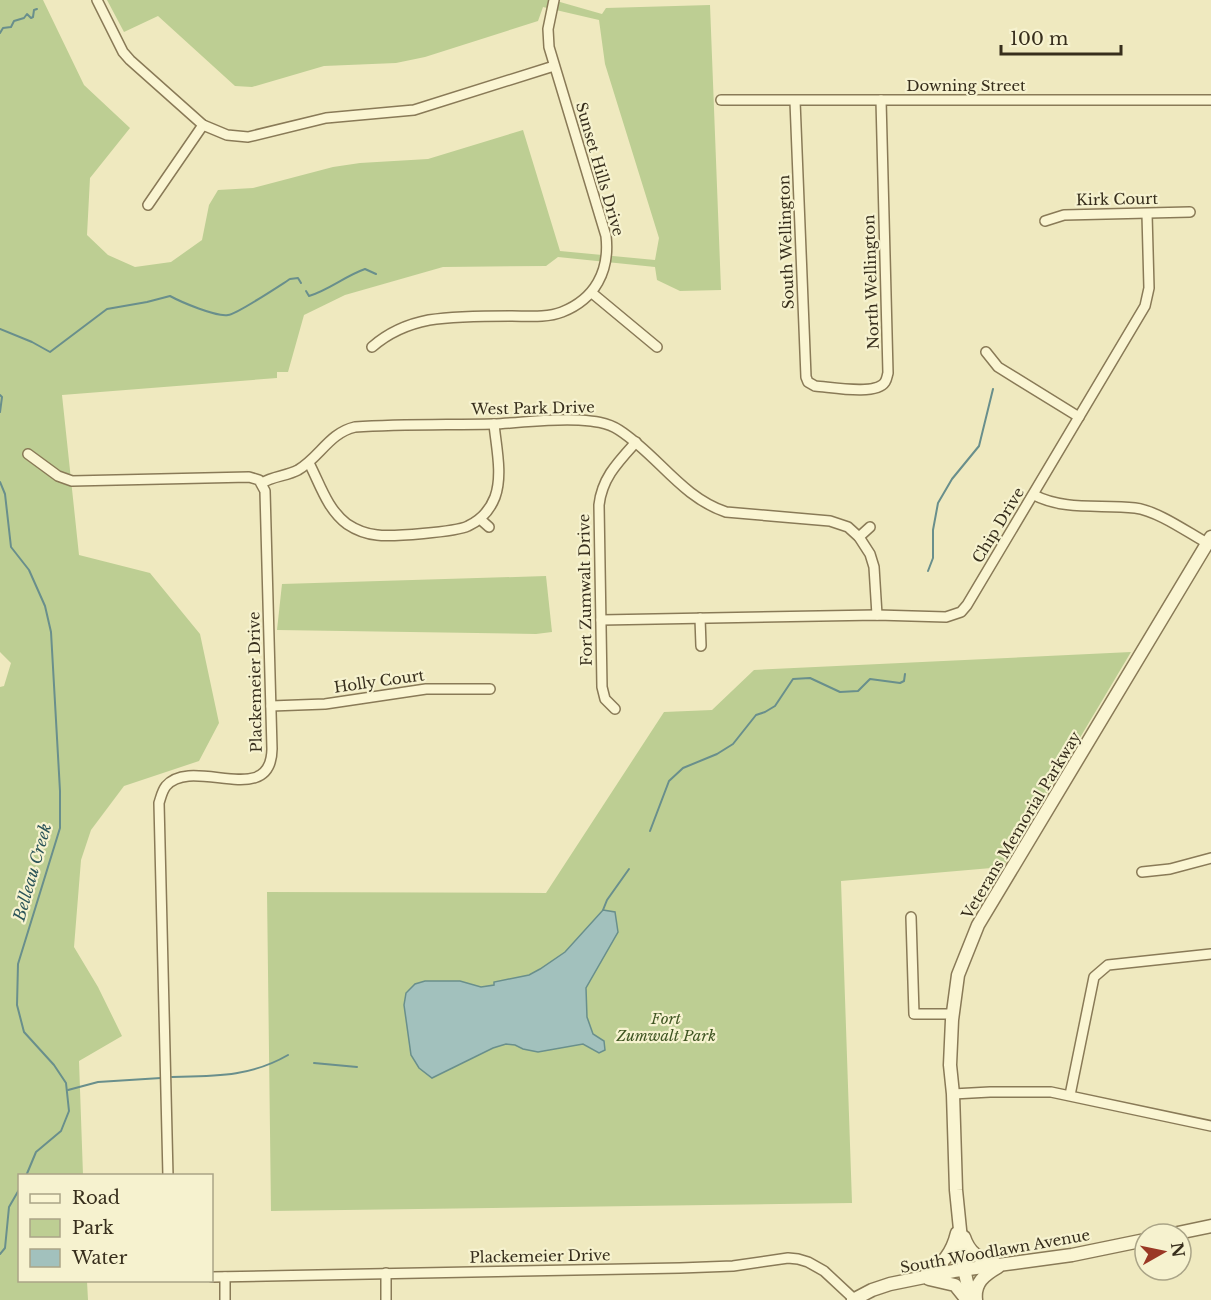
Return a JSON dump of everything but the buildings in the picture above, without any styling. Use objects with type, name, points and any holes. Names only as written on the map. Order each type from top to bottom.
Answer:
[{"type":"street","points":[[97,0],[123,52],[202,125],[227,135],[248,137],[326,118],[414,110],[554,66]]},
{"type":"street","name":"Sunset Hills Drive","points":[[554,0],[548,29],[549,47],[606,236],[607,256],[603,274],[592,293]]},
{"type":"street","name":"Downing Street","points":[[721,100],[1211,100]]},
{"type":"street","name":"North Wellington","points":[[808,382],[815,386],[867,390],[885,383],[888,373],[881,100]]},
{"type":"street","name":"South Wellington","points":[[795,101],[808,382]]},
{"type":"street","points":[[147,205],[202,125]]},
{"type":"street","name":"Kirk Court","points":[[1045,221],[1064,215],[1190,213]]},
{"type":"street","name":"Chip Drive","points":[[601,620],[877,615],[925,618],[946,617],[961,612],[1034,495],[1145,306],[1149,288],[1147,214]]},
{"type":"street","points":[[372,347],[389,333],[427,320],[466,316],[534,316],[560,313],[583,301],[592,293],[657,347]]},
{"type":"street","points":[[987,352],[998,367],[1079,417]]},
{"type":"street","name":"West Park Drive","points":[[262,483],[290,474],[309,463],[339,432],[356,427],[593,421],[615,427],[636,442],[697,499],[711,507],[726,512],[830,521],[849,527],[859,537]]},
{"type":"street","points":[[309,463],[325,498],[334,512],[348,525],[380,536],[455,530],[480,519],[492,504],[498,484],[494,424]]},
{"type":"street","name":"Fort Zumwalt Drive","points":[[615,709],[605,699],[602,687],[599,499],[610,472],[636,442]]},
{"type":"street","points":[[28,454],[58,476],[72,481],[249,477],[262,483]]},
{"type":"street","name":"Plackemeier Drive","points":[[168,1174],[159,803],[167,785],[181,778],[202,776],[244,779],[261,775],[267,771],[272,759],[267,503],[262,483]]},
{"type":"street","points":[[1034,495],[1056,504],[1137,508],[1209,540]]},
{"type":"street","points":[[480,519],[489,527]]},
{"type":"street","points":[[870,527],[859,537],[870,554],[874,567],[877,615]]},
{"type":"street","name":"Veterans Memorial Parkway","points":[[969,1300],[959,1225],[950,1065],[958,975],[978,925],[1209,540]]},
{"type":"street","points":[[700,618],[700,646]]},
{"type":"street","name":"Holly Court","points":[[271,706],[325,704],[426,689],[490,689]]},
{"type":"street","points":[[1142,872],[1170,869],[1211,858]]},
{"type":"street","points":[[911,917],[914,1014],[953,1014]]},
{"type":"street","points":[[1070,1095],[1094,977],[1102,968],[1108,965],[1211,954]]},
{"type":"street","points":[[953,1094],[1033,1091],[1070,1095],[1211,1126]]},
{"type":"street","points":[[959,1225],[967,1246],[972,1252],[980,1258],[1004,1264]]},
{"type":"street","points":[[922,1278],[944,1261],[951,1252],[959,1225]]},
{"type":"street","points":[[1193,1230],[1211,1226]]},
{"type":"street","name":"South Woodlawn Avenue","points":[[854,1300],[890,1284],[964,1269],[1072,1255],[1133,1242]]},
{"type":"street","name":"Plackemeier Drive","points":[[213,1277],[680,1269],[732,1266],[788,1258],[808,1262],[824,1271],[854,1300]]},
{"type":"street","points":[[976,1300],[975,1291],[986,1273],[1004,1264]]},
{"type":"street","points":[[386,1273],[386,1300]]},
{"type":"street","points":[[225,1277],[225,1300]]},
{"type":"street","points":[[922,1278],[955,1286],[969,1300]]},
{"type":"green space","points":[[0,0],[43,0],[84,85],[130,128],[90,178],[87,235],[108,255],[135,267],[171,262],[202,240],[209,205],[218,190],[253,188],[333,167],[360,163],[428,159],[523,130],[560,251],[655,260],[659,238],[605,64],[599,20],[543,7],[538,21],[425,57],[396,63],[324,66],[252,87],[235,86],[158,16],[124,32],[107,0],[553,0],[602,14],[606,8],[710,5],[721,290],[680,291],[657,280],[655,267],[558,257],[546,266],[443,267],[345,295],[304,315],[288,372],[277,372],[277,378],[62,395],[79,555],[150,573],[200,634],[219,723],[199,761],[124,786],[91,830],[81,860],[74,947],[98,987],[122,1036],[79,1061],[83,1174],[18,1174],[18,1282],[87,1282],[88,1300],[0,1300],[0,687],[4,686],[11,663],[0,652]]},
{"type":"green space","points":[[546,576],[552,632],[536,634],[277,630],[282,584]]},
{"type":"green space","name":"Fort Zumwalt Park","points":[[1131,652],[1003,867],[841,881],[852,1203],[271,1211],[267,892],[546,893],[664,712],[712,710],[754,670]]},
{"type":"water","points":[[603,910],[615,912],[618,932],[586,988],[587,1017],[593,1034],[604,1041],[605,1050],[599,1053],[583,1044],[538,1052],[506,1044],[432,1078],[419,1068],[411,1055],[404,1005],[406,993],[415,984],[425,981],[460,981],[481,987],[529,975],[565,952]]},
{"type":"waterway","points":[[0,33],[3,28],[11,27],[14,21],[24,18],[27,14],[33,17],[34,10],[37,9]]},
{"type":"waterway","points":[[306,291],[309,296],[365,269],[376,274]]},
{"type":"waterway","points":[[0,329],[50,352],[107,309],[170,296],[207,311],[228,315],[249,305],[290,279],[298,278],[301,283]]},
{"type":"waterway","points":[[928,571],[933,558],[933,530],[938,503],[952,479],[979,446],[993,389]]},
{"type":"waterway","name":"Belleau Creek","points":[[0,395],[2,397],[0,412]]},
{"type":"waterway","name":"Belleau Creek","points":[[0,482],[5,494],[11,547],[29,570],[45,606],[51,632],[60,791],[60,828],[18,964],[17,1005],[24,1032],[54,1065],[66,1083],[69,1111],[61,1131],[36,1152],[27,1174]]},
{"type":"waterway","points":[[650,831],[669,781],[683,768],[717,754],[733,744],[756,715],[775,706],[793,679],[810,678],[840,692],[858,691],[870,679],[900,683],[904,681],[905,674]]},
{"type":"waterway","points":[[603,910],[607,900],[629,869]]},
{"type":"waterway","points":[[172,1077],[232,1074],[260,1068],[288,1055]]},
{"type":"waterway","points":[[314,1063],[357,1067]]},
{"type":"waterway","points":[[68,1090],[98,1082],[161,1078]]},
{"type":"waterway","name":"Belleau Creek","points":[[0,1254],[5,1248],[9,1207],[18,1191]]}]
